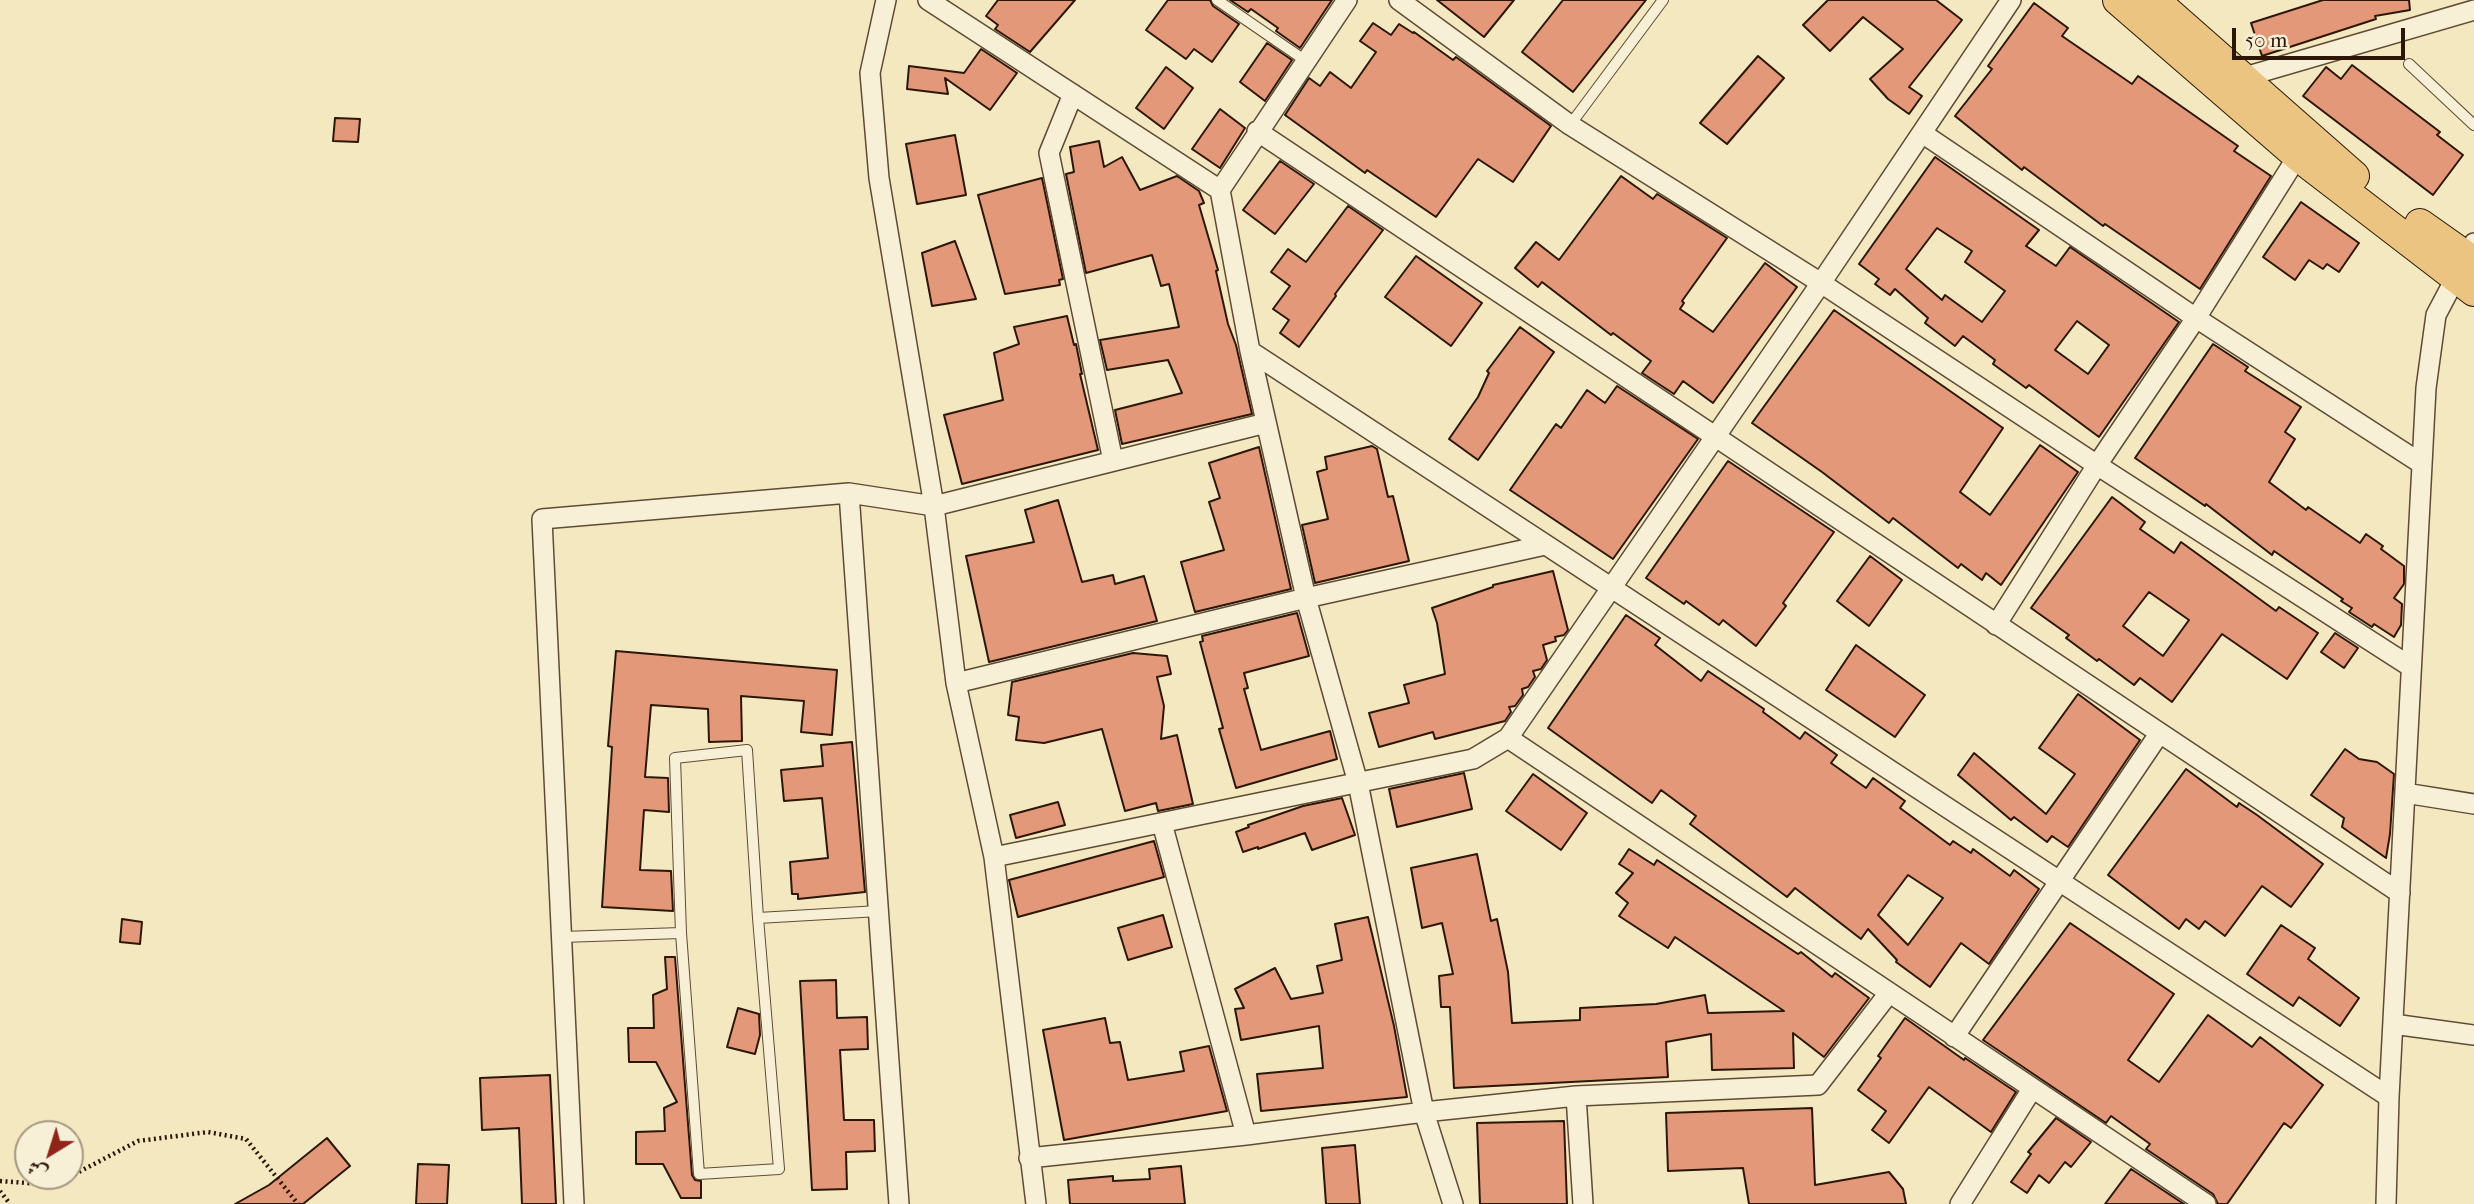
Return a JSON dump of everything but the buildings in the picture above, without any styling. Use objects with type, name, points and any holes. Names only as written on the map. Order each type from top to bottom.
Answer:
[{"type":"main road","points":[[2118,0],[2304,146],[2469,266]]},
{"type":"main road","points":[[2154,0],[2241,78],[2304,146]]},
{"type":"street","points":[[886,0],[870,73],[879,178],[934,506],[956,683],[994,857],[1036,1204]]},
{"type":"street","points":[[928,0],[1220,190]]},
{"type":"street","points":[[1347,0],[1220,190],[1250,351],[1306,598],[1358,783],[1424,1112],[1453,1204]]},
{"type":"street","points":[[1399,0],[1570,125],[1821,283],[2097,466],[2411,667]]},
{"type":"street","points":[[994,857],[1472,760],[1508,738],[1821,283],[2011,0]]},
{"type":"street","points":[[2241,78],[2474,10]]},
{"type":"street","points":[[1073,94],[1049,153],[1112,461]]},
{"type":"street","points":[[1257,131],[2400,892]]},
{"type":"street","points":[[1922,133],[2196,318],[2422,464]]},
{"type":"street","points":[[1996,625],[2097,466],[2196,318],[2304,146]]},
{"type":"street","points":[[2386,1204],[2389,1097],[2426,388],[2436,315],[2444,297],[2469,266]]},
{"type":"street","points":[[1250,351],[2389,1097]]},
{"type":"street","points":[[574,1204],[542,519],[849,493],[934,506],[1266,424]]},
{"type":"street","points":[[849,493],[900,1204]]},
{"type":"street","points":[[956,683],[1306,598],[1545,545]]},
{"type":"street","points":[[1954,1037],[2159,734]]},
{"type":"street","points":[[1508,738],[2206,1204]]},
{"type":"street","points":[[2405,793],[2474,804]]},
{"type":"street","points":[[1162,823],[1246,1135]]},
{"type":"street","points":[[1029,1158],[1576,1096],[1818,1085],[1889,993]]},
{"type":"street","points":[[2393,1024],[2474,1035]]},
{"type":"street","points":[[1960,1204],[2032,1089]]},
{"type":"street","points":[[1576,1096],[1583,1204]]},
{"type":"lane","points":[[1217,0],[1306,61]]},
{"type":"lane","points":[[1570,125],[1663,0]]},
{"type":"lane","points":[[2409,64],[2474,125]]},
{"type":"lane","points":[[747,750],[758,918],[779,1169],[699,1174],[681,933],[675,758],[747,750]]},
{"type":"lane","points":[[758,918],[879,911]]},
{"type":"lane","points":[[562,937],[681,933]]},
{"type":"path","points":[[0,1181],[54,1185],[138,1141],[208,1132],[246,1139],[298,1204]]},
{"type":"path","points":[[0,1191],[10,1204]]}]
